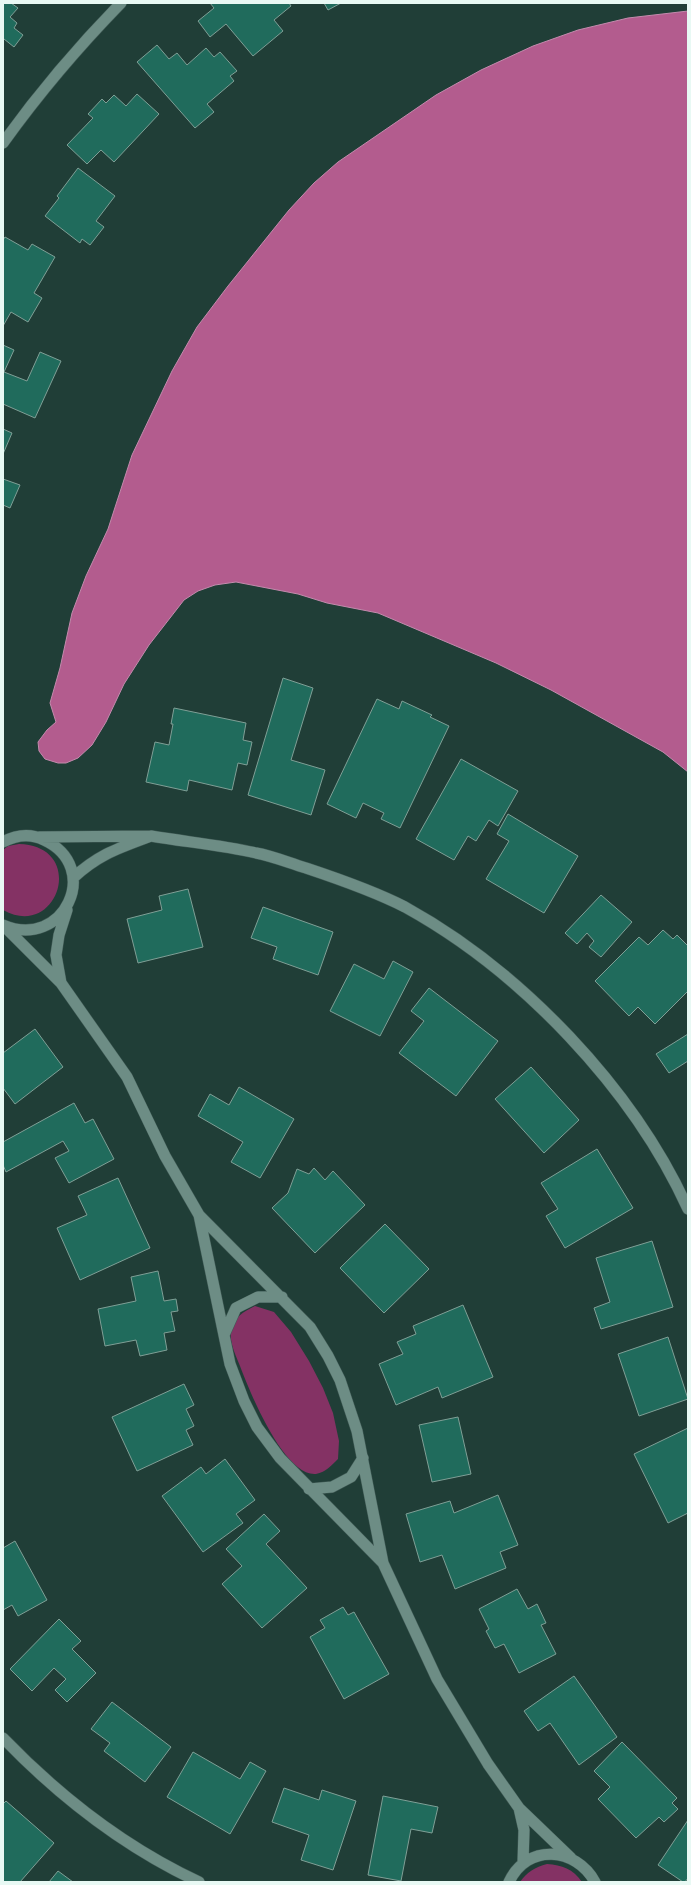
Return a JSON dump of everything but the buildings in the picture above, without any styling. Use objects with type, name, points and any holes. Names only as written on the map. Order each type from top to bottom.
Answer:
[{"type":"street","points":[[3,143],[26,111],[77,49],[121,3]]},
{"type":"street","points":[[3,841],[15,837],[27,836],[39,838],[151,836],[257,853],[340,880],[404,907],[459,941],[507,978],[589,1057],[630,1108],[658,1151],[688,1209]]},
{"type":"street","points":[[73,878],[89,864],[108,852],[151,836]]},
{"type":"street","points":[[39,838],[52,843],[62,853],[70,864],[73,878],[73,892],[59,936],[56,955],[61,983]]},
{"type":"street","points":[[3,926],[18,931],[33,930],[47,926],[59,917],[68,905]]},
{"type":"street","points":[[3,926],[61,983],[127,1077],[165,1156],[199,1215],[310,1327],[340,1380],[357,1432],[383,1563],[437,1679],[488,1764],[518,1808],[571,1858]]},
{"type":"street","points":[[199,1215],[230,1364],[256,1427],[280,1458],[383,1563]]},
{"type":"street","points":[[224,1335],[236,1308],[258,1297],[282,1298]]},
{"type":"street","points":[[309,1489],[332,1487],[351,1477],[363,1458]]},
{"type":"street","points":[[3,1738],[35,1771],[83,1812],[177,1872],[199,1882]]},
{"type":"street","points":[[518,1808],[524,1830],[523,1863]]},
{"type":"street","points":[[509,1882],[512,1875],[523,1863],[534,1857],[547,1854],[559,1854],[582,1864],[595,1882]]},
{"type":"shaded area","points":[[688,11],[688,772],[663,752],[551,690],[496,663],[378,613],[327,603],[298,594],[236,582],[215,585],[198,591],[184,600],[149,645],[124,684],[106,722],[92,745],[78,758],[66,763],[58,763],[45,759],[39,751],[38,742],[47,730],[56,722],[50,703],[60,668],[72,613],[86,576],[108,529],[132,455],[172,371],[197,327],[289,210],[314,183],[338,162],[436,95],[481,70],[533,46],[578,30],[628,18]]},
{"type":"shaded area","points":[[19,844],[40,849],[53,860],[59,874],[58,889],[50,903],[38,913],[22,916],[3,910],[3,850],[8,846]]},
{"type":"shaded area","points":[[255,1306],[274,1312],[291,1332],[309,1361],[323,1388],[333,1413],[339,1441],[338,1459],[323,1472],[316,1474],[304,1471],[292,1462],[269,1430],[251,1393],[232,1344],[231,1331],[234,1322],[247,1310]]},
{"type":"shaded area","points":[[547,1864],[567,1868],[582,1882],[520,1882],[525,1875],[532,1870]]}]
